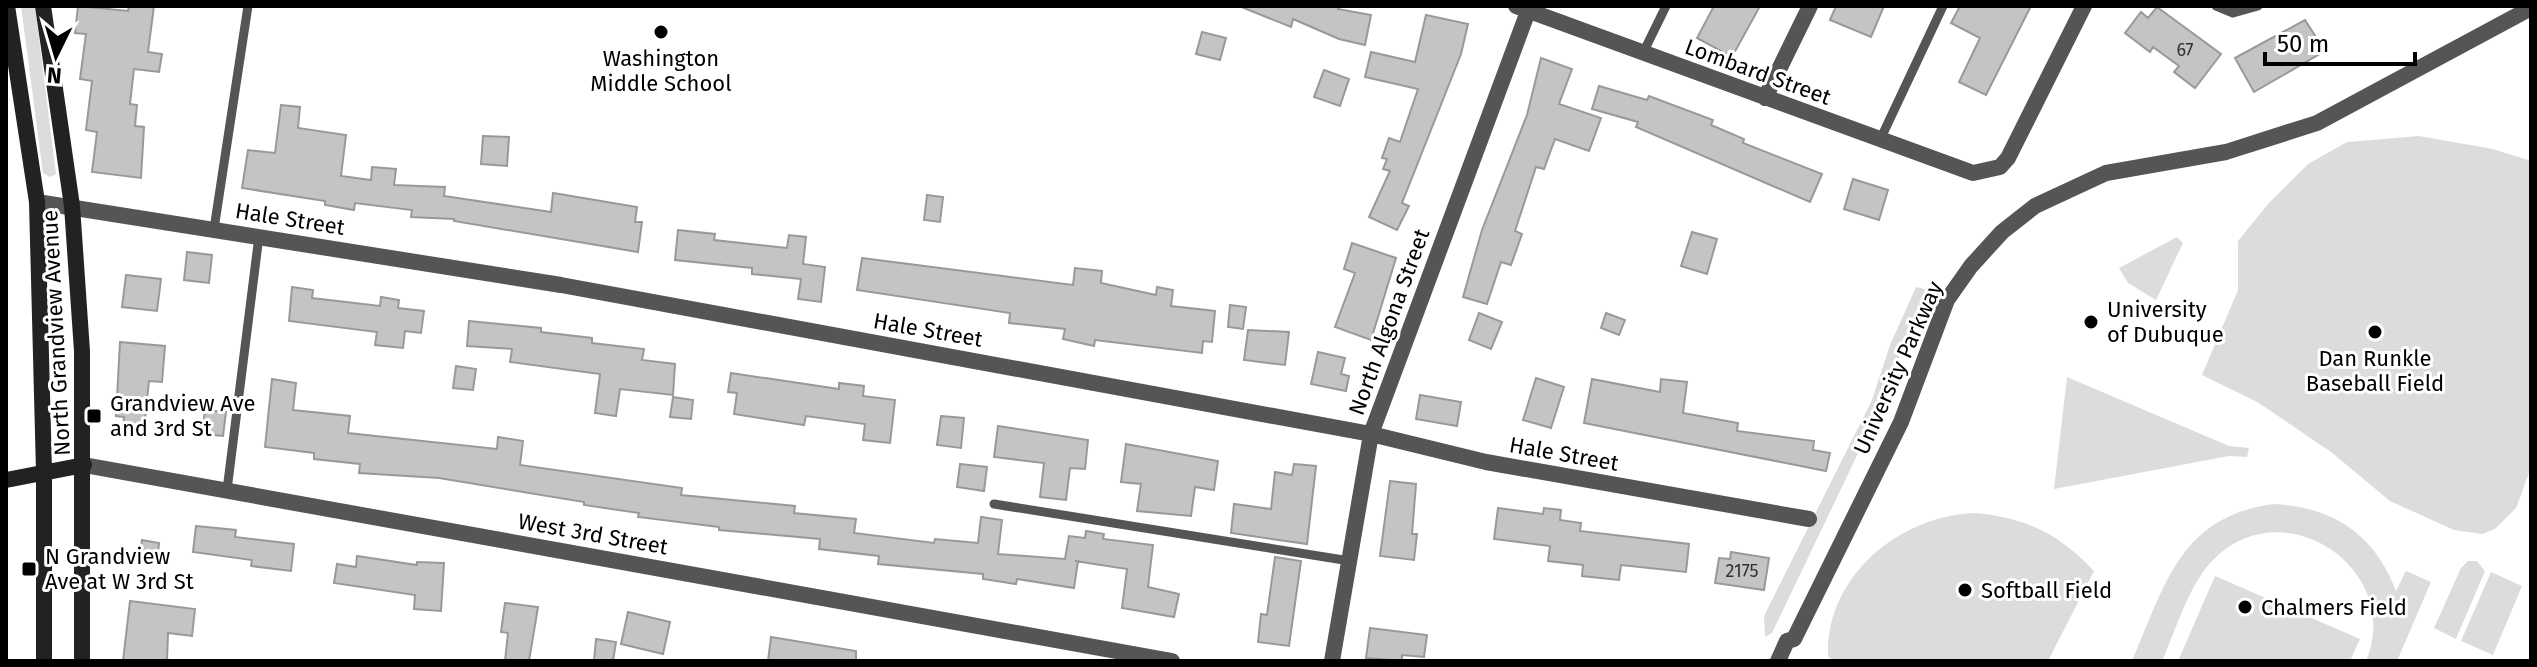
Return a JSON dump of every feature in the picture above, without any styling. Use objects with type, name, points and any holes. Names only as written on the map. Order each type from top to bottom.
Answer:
[{"type":"main road","name":"North Grandview Avenue","points":[[7,6],[37,202],[44,471],[44,661]]},
{"type":"main road","name":"North Grandview Avenue","points":[[43,6],[72,206],[84,465],[82,661]]},
{"type":"main road","name":"West 3rd Street","points":[[6,480],[84,465]]},
{"type":"street","points":[[1765,98],[1810,6]]},
{"type":"street","name":"Lombard Street","points":[[1525,7],[1959,169],[1985,171],[2000,167],[2008,158],[2084,6]]},
{"type":"street","name":"North Algona Street","points":[[1332,661],[1371,434],[1525,7]]},
{"type":"street","name":"University Parkway","points":[[1778,661],[1787,641],[1794,639],[1901,422],[1947,300],[1971,266],[2002,232],[2035,206],[2106,173],[2226,152],[2317,123],[2531,8]]},
{"type":"street","name":"Hale Street","points":[[37,202],[561,285],[1371,434],[1486,462],[1809,519]]},
{"type":"street","name":"West 3rd Street","points":[[84,465],[1172,661]]},
{"type":"street","points":[[1790,661],[1797,647],[1794,639]]},
{"type":"lane","points":[[214,229],[248,6]]},
{"type":"lane","points":[[1643,53],[1666,6]]},
{"type":"lane","points":[[1880,140],[1943,6]]},
{"type":"lane","points":[[2216,6],[2233,13],[2258,6]]},
{"type":"lane","points":[[227,490],[259,236]]},
{"type":"lane","points":[[994,504],[1350,561]]},
{"type":"shaded area","points":[[21,6],[35,6],[56,174],[50,177],[43,173]]},
{"type":"shaded area","name":"Dan Runkle Baseball Field","points":[[2419,136],[2493,149],[2531,161],[2531,468],[2516,508],[2495,529],[2482,534],[2454,530],[2390,501],[2331,452],[2259,403],[2202,375],[2238,290],[2238,241],[2268,204],[2308,164],[2347,142]]},
{"type":"shaded area","points":[[2177,237],[2183,243],[2156,300],[2128,283],[2119,268]]},
{"type":"shaded area","points":[[1916,287],[1925,289],[1924,294],[1876,416],[1772,633],[1765,637],[1764,616],[1872,400],[1890,345]]},
{"type":"shaded area","points":[[2067,377],[2229,446],[2249,448],[2247,457],[2229,456],[2054,489]]},
{"type":"shaded area","points":[[2274,504],[2315,511],[2350,528],[2377,554],[2396,591],[2406,571],[2431,582],[2397,661],[2366,661],[2373,628],[2369,597],[2354,571],[2332,550],[2305,537],[2275,532],[2244,539],[2216,557],[2191,592],[2162,661],[2132,661],[2167,581],[2196,539],[2217,523],[2242,511]]},
{"type":"shaded area","name":"Softball Field","points":[[1974,513],[2025,523],[2055,537],[2094,571],[2048,661],[1836,661],[1828,657],[1830,628],[1839,601],[1853,577],[1872,556],[1894,539],[1919,526],[1946,517]]},
{"type":"shaded area","points":[[2468,561],[2477,561],[2485,571],[2456,639],[2434,628],[2461,568]]},
{"type":"shaded area","points":[[2491,572],[2522,586],[2493,655],[2461,641]]},
{"type":"shaded area","name":"Chalmers Field","points":[[2215,576],[2360,639],[2350,661],[2178,661]]},
{"type":"building","points":[[78,6],[128,11],[129,6],[154,6],[148,52],[162,54],[159,72],[134,69],[130,104],[137,105],[135,126],[144,127],[141,178],[92,172],[97,132],[86,130],[92,81],[80,79],[86,34],[75,33]]},
{"type":"building","points":[[1239,6],[1339,6],[1338,9],[1371,15],[1365,45],[1339,39],[1293,19],[1291,27]]},
{"type":"building","points":[[1714,6],[1760,6],[1732,57],[1697,38]]},
{"type":"building","points":[[1836,6],[1884,6],[1871,37],[1830,20]]},
{"type":"building","points":[[1960,6],[2031,6],[1986,95],[1959,82],[1980,38],[1951,23]]},
{"type":"building","points":[[2157,7],[2221,54],[2195,88],[2174,72],[2179,66],[2153,47],[2150,52],[2125,33],[2141,12],[2148,18]]},
{"type":"building","points":[[1426,15],[1468,24],[1461,54],[1402,203],[1409,206],[1397,230],[1369,217],[1390,171],[1383,169],[1387,159],[1382,158],[1389,138],[1400,142],[1418,89],[1365,77],[1371,52],[1415,62]]},
{"type":"building","points":[[2305,20],[2325,51],[2254,92],[2235,58]]},
{"type":"building","points":[[1202,32],[1226,38],[1220,60],[1196,54]]},
{"type":"building","points":[[1541,58],[1572,69],[1559,104],[1601,118],[1589,151],[1555,139],[1544,169],[1536,167],[1515,231],[1522,234],[1511,265],[1501,262],[1487,304],[1463,297],[1482,230],[1527,115]]},
{"type":"building","points":[[1324,70],[1349,79],[1340,106],[1314,97]]},
{"type":"building","points":[[1599,86],[1647,100],[1649,96],[1713,120],[1711,125],[1744,139],[1743,143],[1822,174],[1810,202],[1636,127],[1638,122],[1592,109]]},
{"type":"building","points":[[281,105],[300,107],[298,128],[346,135],[341,176],[371,180],[372,167],[396,169],[394,185],[445,187],[444,196],[551,212],[553,193],[637,207],[635,222],[642,222],[638,252],[454,219],[411,217],[412,210],[355,203],[354,210],[325,205],[325,201],[242,188],[248,150],[275,153]]},
{"type":"building","points":[[483,136],[509,137],[507,166],[481,164]]},
{"type":"building","points":[[1853,179],[1888,190],[1879,220],[1844,209]]},
{"type":"building","points":[[927,195],[943,197],[940,222],[924,220]]},
{"type":"building","points":[[678,230],[715,234],[714,240],[787,248],[789,235],[806,237],[803,264],[825,267],[821,302],[798,299],[801,279],[752,274],[752,268],[675,260]]},
{"type":"building","points":[[1692,232],[1717,239],[1707,274],[1681,266]]},
{"type":"building","points":[[1352,243],[1396,258],[1371,340],[1335,327],[1355,273],[1344,269]]},
{"type":"building","points":[[187,252],[212,255],[209,283],[184,280]]},
{"type":"building","points":[[862,258],[1073,285],[1075,268],[1102,271],[1101,283],[1156,295],[1157,287],[1173,290],[1171,306],[1215,311],[1212,342],[1203,341],[1202,353],[1095,340],[1094,346],[1063,339],[1065,329],[1009,323],[1010,313],[857,290]]},
{"type":"building","points":[[126,275],[161,279],[157,311],[122,307]]},
{"type":"building","points":[[292,287],[313,290],[312,298],[380,306],[381,297],[399,300],[398,308],[424,311],[421,333],[405,331],[403,348],[375,345],[377,332],[289,321]]},
{"type":"building","points":[[1230,305],[1246,307],[1243,329],[1228,327]]},
{"type":"building","points":[[1479,313],[1502,322],[1491,349],[1469,340]]},
{"type":"building","points":[[1606,313],[1625,320],[1619,335],[1601,328]]},
{"type":"building","points":[[469,321],[541,328],[541,332],[592,338],[592,343],[644,349],[642,360],[675,364],[673,395],[620,389],[616,416],[595,413],[600,374],[510,362],[512,349],[467,346]]},
{"type":"building","points":[[1248,330],[1289,332],[1285,365],[1244,360]]},
{"type":"building","points":[[120,342],[165,346],[162,382],[149,381],[144,430],[123,428],[124,417],[116,416]]},
{"type":"building","points":[[1318,352],[1345,358],[1341,374],[1349,376],[1346,391],[1311,384]]},
{"type":"building","points":[[456,366],[476,369],[473,390],[453,388]]},
{"type":"building","points":[[731,373],[839,389],[839,383],[864,386],[863,396],[895,400],[890,443],[863,440],[865,424],[806,416],[804,425],[734,414],[737,393],[728,392]]},
{"type":"building","points":[[1536,378],[1564,387],[1551,428],[1523,420]]},
{"type":"building","points":[[272,379],[296,383],[293,410],[350,416],[348,433],[497,449],[498,437],[523,441],[520,465],[682,488],[681,495],[795,506],[794,513],[856,519],[854,533],[934,543],[935,539],[978,543],[981,517],[1002,520],[998,554],[1065,559],[1069,536],[1085,538],[1086,531],[1104,534],[1103,539],[1153,545],[1148,587],[1179,594],[1174,617],[1122,608],[1127,569],[1078,561],[1074,588],[1017,579],[1016,584],[983,579],[983,574],[878,564],[879,556],[819,549],[820,539],[719,530],[719,527],[638,517],[639,513],[584,505],[584,502],[439,478],[359,473],[360,464],[314,459],[314,453],[265,447]]},
{"type":"building","points":[[1592,379],[1660,392],[1661,379],[1687,382],[1683,413],[1738,423],[1737,431],[1814,441],[1813,450],[1830,453],[1826,471],[1584,423]]},
{"type":"building","points":[[1420,395],[1461,402],[1457,426],[1416,419]]},
{"type":"building","points":[[673,397],[693,400],[691,419],[670,417]]},
{"type":"building","points":[[205,410],[226,412],[223,436],[202,434]]},
{"type":"building","points":[[941,416],[964,418],[961,448],[937,445]]},
{"type":"building","points":[[998,426],[1088,440],[1085,469],[1070,468],[1066,500],[1040,497],[1044,463],[994,457]]},
{"type":"building","points":[[1126,444],[1218,461],[1214,490],[1195,487],[1191,516],[1137,511],[1141,484],[1121,482]]},
{"type":"building","points":[[960,464],[987,467],[984,491],[957,487]]},
{"type":"building","points":[[1294,464],[1316,466],[1307,544],[1231,533],[1234,504],[1271,509],[1275,472],[1292,475]]},
{"type":"building","points":[[1390,481],[1416,484],[1412,534],[1417,534],[1414,560],[1380,556]]},
{"type":"building","points":[[1498,508],[1543,514],[1544,508],[1561,510],[1560,520],[1581,523],[1580,531],[1689,544],[1686,572],[1621,565],[1619,580],[1582,576],[1583,565],[1548,561],[1550,546],[1494,539]]},
{"type":"building","points":[[196,526],[236,530],[235,537],[294,544],[291,571],[251,566],[252,560],[193,552]]},
{"type":"building","points":[[142,540],[159,543],[157,562],[139,559]]},
{"type":"building","points":[[1731,552],[1769,558],[1764,590],[1715,583],[1719,558],[1730,559]]},
{"type":"building","points":[[357,556],[417,565],[417,562],[444,563],[441,611],[414,609],[415,595],[334,583],[337,564],[356,567]]},
{"type":"building","points":[[1275,557],[1301,561],[1289,646],[1258,642],[1261,614],[1267,615]]},
{"type":"building","points":[[130,601],[195,609],[192,636],[168,633],[167,661],[123,661]]},
{"type":"building","points":[[505,603],[538,607],[529,661],[505,661],[508,633],[501,632]]},
{"type":"building","points":[[628,612],[670,622],[663,654],[621,644]]},
{"type":"building","points":[[1370,628],[1427,635],[1424,657],[1402,655],[1402,661],[1366,658]]},
{"type":"building","points":[[771,637],[856,651],[856,661],[768,661]]},
{"type":"building","points":[[596,639],[616,642],[613,661],[594,661]]},
{"type":"place","name":"Washington Middle School","points":[[661,32]]},
{"type":"place","name":"University of Dubuque","points":[[2091,322]]},
{"type":"place","name":"Dan Runkle Baseball Field","points":[[2375,332]]},
{"type":"place","name":"Grandview Ave and 3rd St","points":[[94,416]]},
{"type":"place","name":"N Grandview Ave at W 3rd St","points":[[29,569]]},
{"type":"place","name":"Softball Field","points":[[1965,590]]},
{"type":"place","name":"Chalmers Field","points":[[2245,607]]}]
